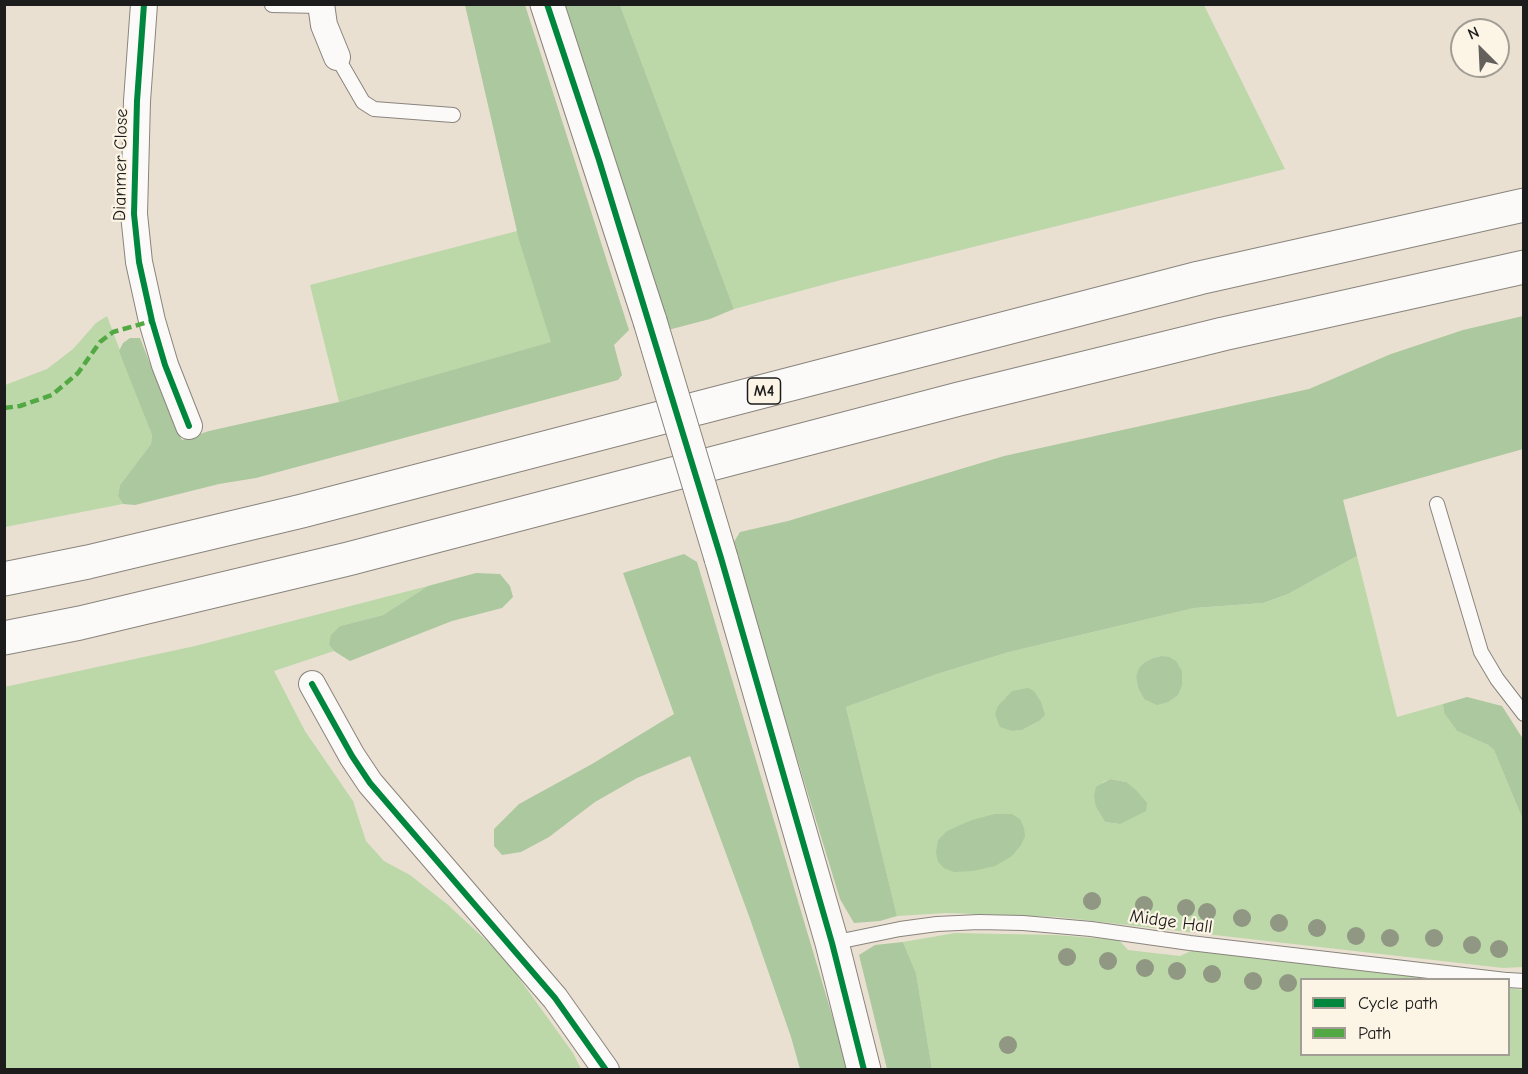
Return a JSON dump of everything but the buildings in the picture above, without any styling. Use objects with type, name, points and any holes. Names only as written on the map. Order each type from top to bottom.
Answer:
[{"type":"main road","points":[[547,4],[650,321],[721,558],[832,943],[864,1070]]},
{"type":"main road","name":"M4","points":[[4,579],[88,562],[303,511],[1199,278],[1524,205]]},
{"type":"main road","points":[[4,638],[80,623],[348,559],[959,399],[1223,334],[1524,267]]},
{"type":"street","name":"Dianmer Close","points":[[144,4],[137,101],[134,214],[139,262],[152,321],[165,365],[189,426]]},
{"type":"street","points":[[321,5],[324,25],[337,57]]},
{"type":"street","points":[[312,684],[346,746],[370,783],[555,998],[606,1070]]},
{"type":"lane","points":[[272,5],[321,5]]},
{"type":"lane","points":[[337,57],[363,102],[374,109],[453,115]]},
{"type":"lane","points":[[1437,504],[1481,652],[1497,679],[1524,714]]},
{"type":"lane","name":"Midge Hall","points":[[832,943],[937,924],[1023,923],[1091,929],[1190,943],[1490,978]]},
{"type":"green space","points":[[465,5],[525,5],[629,330],[614,345],[622,375],[618,380],[256,478],[219,484],[135,505],[123,504],[118,496],[120,485],[151,444],[152,435],[119,351],[123,343],[130,338],[140,338],[175,428],[182,440],[209,431],[339,402],[551,342],[519,240]]},
{"type":"green space","points":[[557,5],[620,5],[734,309],[710,319],[668,330]]},
{"type":"green space","points":[[620,5],[1204,5],[1285,169],[734,309]]},
{"type":"green space","points":[[517,231],[552,342],[339,402],[310,285]]},
{"type":"green space","points":[[107,316],[152,435],[151,444],[120,485],[118,496],[123,504],[5,527],[5,385],[47,369],[73,349],[96,323]]},
{"type":"green space","points":[[1523,316],[1523,449],[1343,500],[1357,556],[1288,594],[1263,603],[1194,608],[1009,652],[937,674],[846,707],[897,916],[880,921],[854,923],[840,899],[732,545],[740,532],[788,521],[1004,456],[1309,389],[1391,354],[1463,330]]},
{"type":"green space","points":[[684,554],[697,562],[848,1069],[800,1069],[749,916],[690,756],[637,778],[595,802],[549,837],[521,852],[502,855],[494,846],[494,829],[519,804],[592,764],[674,714],[623,573]]},
{"type":"green space","points":[[1357,556],[1397,717],[1443,704],[1444,713],[1457,731],[1494,750],[1523,820],[1523,967],[1503,968],[1057,917],[946,913],[897,916],[846,707],[937,674],[1009,652],[1194,608],[1263,603],[1288,594]],"holes":[[[1161,656],[1144,699],[1138,688],[1136,677],[1145,662]],[[1005,698],[1039,721],[1022,730],[1012,731],[995,714]],[[1110,779],[1126,782],[1120,824],[1105,822],[1096,807],[1103,782]]]},
{"type":"green space","points":[[476,573],[500,574],[510,586],[513,597],[502,608],[452,621],[350,661],[329,645],[331,635],[340,626],[383,615],[428,586]]},
{"type":"green space","points":[[428,586],[383,615],[340,626],[329,645],[334,651],[274,671],[305,731],[353,801],[366,841],[384,861],[410,875],[447,904],[503,956],[573,1053],[581,1069],[5,1069],[4,687],[195,646]]},
{"type":"green space","points":[[1161,656],[1176,661],[1182,671],[1182,685],[1178,695],[1168,702],[1157,705],[1144,699],[1138,688],[1136,677],[1139,668],[1145,662]]},
{"type":"green space","points":[[1028,688],[1034,691],[1041,702],[1045,715],[1022,730],[1012,731],[1000,727],[995,714],[998,706],[1012,691]]},
{"type":"green space","points":[[1467,697],[1502,706],[1523,739],[1523,820],[1494,750],[1457,731],[1444,713],[1443,704]]},
{"type":"green space","points":[[1110,779],[1126,782],[1136,790],[1147,803],[1146,811],[1120,824],[1105,822],[1096,807],[1094,796],[1096,787]]},
{"type":"green space","points":[[995,814],[1012,814],[1020,819],[1024,828],[1025,836],[1012,856],[995,866],[973,871],[954,872],[944,868],[938,862],[936,853],[938,840],[947,831],[972,820]]},
{"type":"green space","points":[[955,933],[1056,935],[1119,940],[1128,950],[1180,956],[1193,950],[1423,978],[1300,978],[1300,1056],[1510,1056],[1510,988],[1523,990],[1523,1069],[932,1069],[916,973],[903,942]]},
{"type":"green space","points":[[903,942],[916,973],[932,1069],[887,1069],[859,955],[875,945]]},
{"type":"marked path","points":[[4,408],[20,406],[52,395],[78,373],[100,342],[113,332],[152,321]]},
{"type":"cycle path","points":[[144,4],[137,101],[134,214],[139,262],[152,321],[165,365],[189,426]]},
{"type":"cycle path","points":[[547,4],[599,160],[721,558],[832,943],[864,1070]]},
{"type":"cycle path","points":[[312,684],[352,756],[370,783],[555,998],[606,1070]]}]
